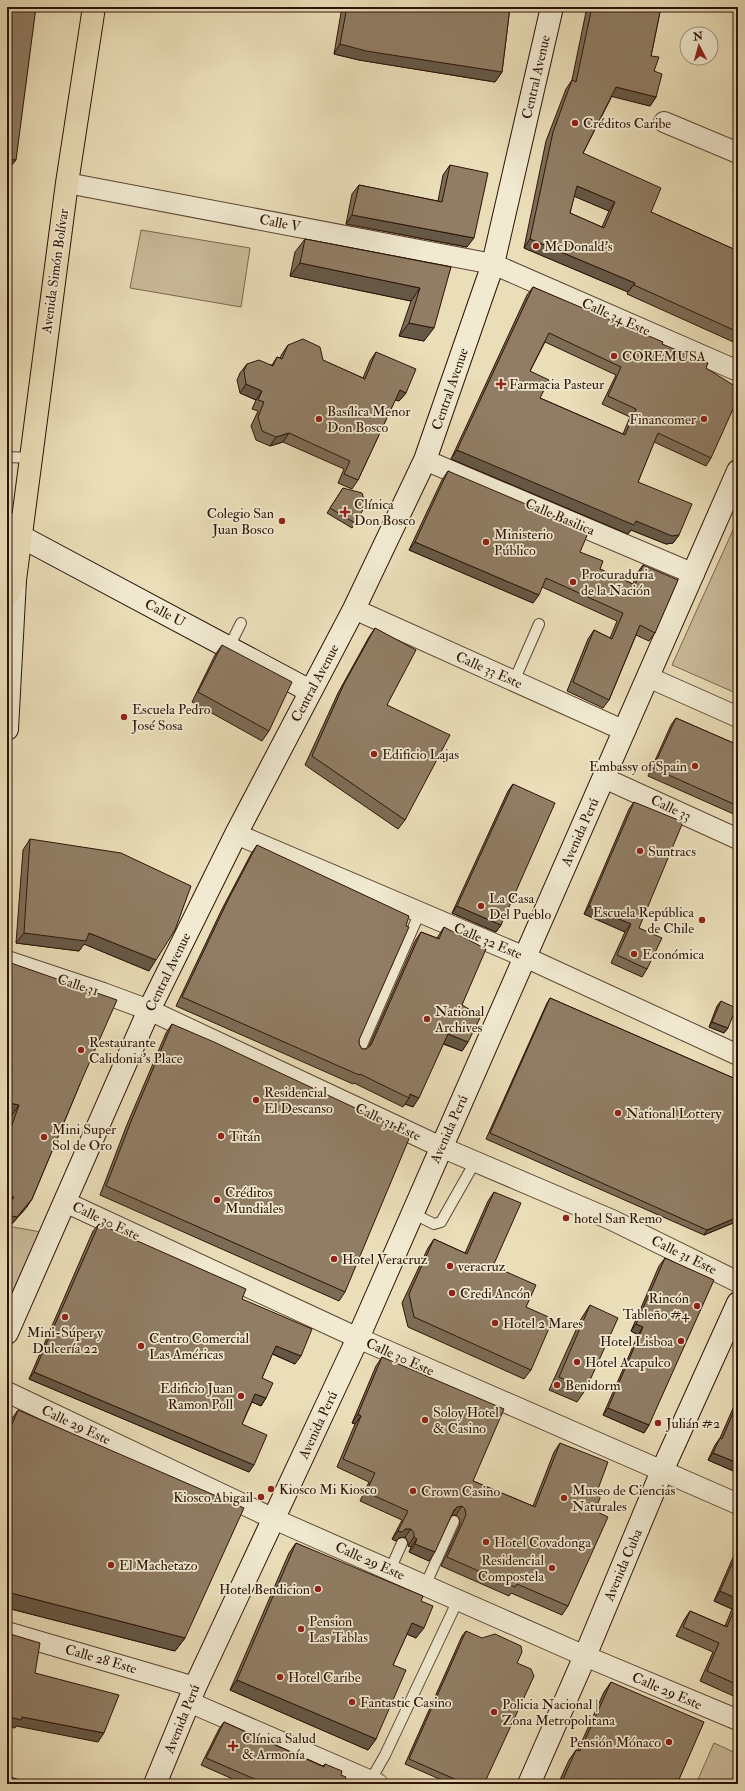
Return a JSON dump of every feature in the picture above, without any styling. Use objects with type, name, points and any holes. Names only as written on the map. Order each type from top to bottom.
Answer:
[{"type":"main road","name":"Avenida Simón Bolívar","points":[[11,588],[16,525],[31,458],[67,183],[94,7]]},
{"type":"main road","name":"Central Avenue","points":[[7,1333],[149,1010],[236,834],[354,609],[425,460],[493,264],[552,7]]},
{"type":"main road","name":"Avenida Perú","points":[[155,1784],[192,1695],[358,1338],[694,574],[733,496],[738,471]]},
{"type":"main road","name":"Calle U","points":[[16,525],[229,647],[310,691]]},
{"type":"main road","points":[[7,730],[11,588]]},
{"type":"main road","name":"Avenida Cuba","points":[[529,1784],[585,1656],[662,1471],[738,1303]]},
{"type":"street","points":[[664,122],[738,153]]},
{"type":"street","name":"Calle V","points":[[67,183],[493,264]]},
{"type":"street","name":"Calle 34 Este","points":[[493,264],[738,371]]},
{"type":"street","name":"Calle Basilica","points":[[425,460],[694,574]]},
{"type":"street","name":"Calle 33 Este","points":[[354,609],[625,731]]},
{"type":"street","points":[[648,677],[738,717]]},
{"type":"street","name":"Calle 33","points":[[604,778],[738,839]]},
{"type":"street","name":"Calle 32 Este","points":[[236,834],[525,957],[738,1055]]},
{"type":"street","name":"Calle 31","points":[[7,961],[149,1010]]},
{"type":"street","name":"Calle 31 Este","points":[[149,1010],[441,1147],[612,1220],[738,1282]]},
{"type":"street","name":"Calle 30 Este","points":[[65,1202],[358,1338],[738,1504]]},
{"type":"street","name":"Calle 29 Este","points":[[7,1392],[274,1519],[585,1656],[738,1720]]},
{"type":"street","name":"Calle 28 Este","points":[[7,1632],[192,1695],[372,1783]]},
{"type":"lane","points":[[7,457],[31,458]]},
{"type":"lane","points":[[229,647],[240,623]]},
{"type":"lane","points":[[514,681],[539,624]]},
{"type":"lane","points":[[359,1052],[420,912]]},
{"type":"lane","points":[[412,1213],[434,1224],[441,1222],[475,1162]]},
{"type":"lane","points":[[425,1586],[454,1521]]},
{"type":"lane","points":[[390,1570],[402,1544]]},
{"type":"lane","points":[[372,1783],[458,1600]]},
{"type":"shaded area","points":[[141,230],[250,248],[241,307],[130,288]]},
{"type":"shaded area","points":[[738,519],[738,694],[672,665]]},
{"type":"shaded area","points":[[7,1226],[41,1232],[7,1319]]},
{"type":"shaded area","points":[[714,1743],[738,1754],[738,1766],[730,1784],[696,1784]]},
{"type":"building","points":[[7,7],[36,7],[16,160],[7,159]]},
{"type":"building","points":[[347,7],[510,7],[502,72],[366,51],[340,44]]},
{"type":"building","points":[[592,7],[661,7],[651,56],[659,57],[654,71],[662,74],[656,97],[616,87],[583,153],[661,188],[651,212],[738,251],[738,332],[634,285],[635,283],[530,239],[553,132],[572,80],[576,82]],"holes":[[[577,186],[615,202],[604,228],[570,213]]]},
{"type":"building","points":[[450,165],[488,173],[474,238],[352,215],[359,185],[442,202]]},
{"type":"building","points":[[305,239],[451,267],[434,328],[409,323],[420,288],[300,263]]},
{"type":"building","points":[[533,287],[663,342],[662,344],[708,363],[706,368],[738,388],[738,398],[711,458],[658,433],[638,482],[692,504],[679,535],[672,536],[636,521],[634,525],[457,450]],"holes":[[[549,333],[621,367],[608,396],[636,409],[625,435],[540,398],[549,380],[530,371]]]},
{"type":"building","name":"Basílica Menor Don Bosco","points":[[303,339],[320,347],[323,360],[365,379],[376,352],[416,369],[406,393],[400,390],[358,480],[344,474],[350,461],[289,433],[276,437],[262,431],[258,417],[264,402],[258,400],[262,391],[246,384],[244,371],[247,364],[259,360],[273,366],[277,357],[282,359],[288,345]]},
{"type":"building","points":[[448,471],[589,531],[580,552],[603,561],[600,569],[635,585],[643,565],[678,580],[655,633],[640,625],[609,700],[573,682],[594,630],[612,639],[623,613],[546,578],[539,595],[415,542]]},
{"type":"building","name":"Clínica Don Bosco","points":[[343,488],[362,493],[366,505],[355,523],[330,508]]},
{"type":"building","name":"Edificio Lajas","points":[[375,628],[416,650],[387,705],[450,735],[405,820],[312,756],[344,684]]},
{"type":"building","points":[[222,645],[292,682],[269,731],[198,692]]},
{"type":"building","name":"Embassy of Spain","points":[[676,718],[738,745],[738,806],[653,768]]},
{"type":"building","points":[[513,784],[555,803],[501,925],[457,906]]},
{"type":"building","points":[[634,802],[683,822],[639,928],[662,938],[647,969],[617,955],[631,924],[589,906]]},
{"type":"building","points":[[30,839],[121,853],[191,886],[175,930],[156,960],[89,933],[86,941],[24,933]]},
{"type":"building","points":[[257,845],[409,916],[406,926],[409,927],[359,1040],[359,1044],[362,1049],[366,1049],[371,1045],[421,932],[439,939],[444,927],[486,949],[462,1005],[481,1016],[468,1042],[448,1034],[419,1098],[410,1094],[409,1098],[360,1074],[359,1075],[182,997],[228,900]]},
{"type":"building","points":[[11,963],[117,1000],[32,1199],[17,1217],[7,1215],[7,1206],[14,1197],[7,1196],[7,1161],[11,1150],[7,1148],[7,1139],[19,1105],[9,1103],[12,1065],[7,1063],[7,1021]]},
{"type":"building","name":"National Lottery","points":[[550,998],[738,1080],[738,1217],[707,1230],[490,1133]]},
{"type":"building","points":[[721,1001],[736,1008],[728,1028],[712,1022]]},
{"type":"building","points":[[172,1024],[214,1042],[411,1134],[345,1292],[106,1186],[132,1119]]},
{"type":"building","points":[[494,1192],[521,1203],[493,1266],[536,1285],[526,1307],[553,1319],[531,1370],[414,1317],[409,1294],[434,1239],[467,1254]]},
{"type":"building","name":"Centro Comercial Las Américas","points":[[99,1224],[246,1289],[242,1299],[312,1329],[301,1356],[276,1346],[262,1378],[273,1383],[266,1398],[255,1394],[242,1424],[267,1435],[254,1465],[34,1372]]},
{"type":"building","points":[[665,1258],[714,1280],[649,1425],[608,1408],[643,1327],[636,1324]]},
{"type":"building","points":[[590,1305],[618,1318],[586,1389],[559,1377]]},
{"type":"building","points":[[382,1357],[504,1409],[473,1481],[535,1507],[560,1443],[608,1462],[598,1489],[600,1498],[595,1511],[608,1517],[568,1606],[517,1584],[515,1587],[447,1557],[466,1515],[465,1509],[462,1506],[457,1507],[454,1510],[435,1552],[415,1544],[417,1539],[414,1537],[414,1533],[411,1529],[405,1529],[402,1532],[398,1531],[408,1511],[366,1492],[375,1473],[343,1459],[361,1416],[358,1414]]},
{"type":"building","points":[[738,1401],[738,1463],[713,1453],[720,1438],[722,1439]]},
{"type":"building","name":"El Machetazo","points":[[18,1410],[244,1508],[185,1638],[7,1592],[7,1436]]},
{"type":"building","points":[[296,1543],[423,1596],[421,1601],[433,1606],[424,1628],[412,1623],[393,1665],[406,1670],[376,1739],[237,1680]]},
{"type":"building","points":[[738,1551],[738,1599],[720,1591]]},
{"type":"building","points":[[738,1601],[738,1685],[707,1671],[719,1643],[683,1627],[690,1611],[727,1627]]},
{"type":"building","name":"Policia Nacional | Zona Metropolitana","points":[[466,1631],[482,1638],[495,1634],[521,1646],[522,1652],[517,1663],[531,1669],[534,1676],[484,1784],[466,1784],[409,1759]]},
{"type":"building","points":[[7,1632],[40,1643],[35,1673],[119,1695],[104,1733],[22,1717],[21,1720],[7,1716]]},
{"type":"building","points":[[611,1682],[704,1722],[677,1784],[561,1784],[576,1750],[580,1751]]},
{"type":"building","points":[[224,1722],[324,1767],[325,1764],[342,1771],[341,1775],[346,1777],[343,1784],[266,1784],[206,1758]]},
{"type":"building","points":[[7,1776],[33,1784],[7,1784]]},
{"type":"place","name":"Créditos Caribe","points":[[575,123]]},
{"type":"place","name":"McDonald's","points":[[536,246]]},
{"type":"place","name":"COREMUSA","points":[[614,356]]},
{"type":"place","name":"Farmacia Pasteur","points":[[501,384]]},
{"type":"place","name":"Basílica Menor Don Bosco","points":[[319,419]]},
{"type":"place","name":"Financomer","points":[[704,419]]},
{"type":"place","name":"Clínica Don Bosco","points":[[345,512]]},
{"type":"place","name":"Colegio San Juan Bosco","points":[[282,521]]},
{"type":"place","name":"Ministerio Público","points":[[486,542]]},
{"type":"place","name":"Procuraduria de la Nación","points":[[573,582]]},
{"type":"place","name":"Escuela Pedro José Sosa","points":[[124,717]]},
{"type":"place","name":"Edificio Lajas","points":[[374,754]]},
{"type":"place","name":"Embassy of Spain","points":[[695,766]]},
{"type":"place","name":"Suntracs","points":[[640,851]]},
{"type":"place","name":"La Casa Del Pueblo","points":[[481,906]]},
{"type":"place","name":"Escuela República de Chile","points":[[702,920]]},
{"type":"place","name":"Económica","points":[[634,954]]},
{"type":"place","name":"National Archives","points":[[427,1019]]},
{"type":"place","name":"Restaurante Calidonia's Place","points":[[81,1050]]},
{"type":"place","name":"Residencial El Descanso","points":[[256,1100]]},
{"type":"place","name":"National Lottery","points":[[618,1113]]},
{"type":"place","name":"Titán","points":[[221,1136]]},
{"type":"place","name":"Mini Super Sol de Oro","points":[[44,1137]]},
{"type":"place","name":"Créditos Mundiales","points":[[217,1200]]},
{"type":"place","name":"hotel San Remo","points":[[566,1218]]},
{"type":"place","name":"Hotel Veracruz","points":[[334,1259]]},
{"type":"place","name":"veracruz","points":[[450,1266]]},
{"type":"place","name":"Credi Ancón","points":[[452,1293]]},
{"type":"place","name":"Rincón Tableño #4","points":[[697,1306]]},
{"type":"place","name":"Mini-Súper y Dulcería 22","points":[[65,1317]]},
{"type":"place","name":"Hotel 2 Mares","points":[[495,1323]]},
{"type":"place","name":"Hotel Lisboa","points":[[681,1341]]},
{"type":"place","name":"Centro Comercial Las Américas","points":[[141,1346]]},
{"type":"place","name":"Hotel Acapulco","points":[[577,1362]]},
{"type":"place","name":"Benidorm","points":[[557,1385]]},
{"type":"place","name":"Edificio Juan Ramon Poll","points":[[241,1396]]},
{"type":"place","name":"Soloy Hotel & Casino","points":[[425,1420]]},
{"type":"place","name":"Julián #2","points":[[658,1423]]},
{"type":"place","name":"Kiosco Mi Kiosco","points":[[271,1489]]},
{"type":"place","name":"Crown Casino","points":[[413,1491]]},
{"type":"place","name":"Kiosco Abigail","points":[[261,1497]]},
{"type":"place","name":"Museo de Ciencias Naturales","points":[[564,1498]]},
{"type":"place","name":"Hotel Covadonga","points":[[486,1542]]},
{"type":"place","name":"El Machetazo","points":[[111,1565]]},
{"type":"place","name":"Residencial Compostela","points":[[552,1568]]},
{"type":"place","name":"Hotel Bendicion","points":[[318,1589]]},
{"type":"place","name":"Pension Las Tablas","points":[[301,1629]]},
{"type":"place","name":"Hotel Caribe","points":[[280,1677]]},
{"type":"place","name":"Fantastic Casino","points":[[352,1702]]},
{"type":"place","name":"Policia Nacional | Zona Metropolitana","points":[[494,1712]]},
{"type":"place","name":"Pensión Mónaco","points":[[669,1742]]},
{"type":"place","name":"Clínica Salud & Armonía","points":[[233,1746]]}]
